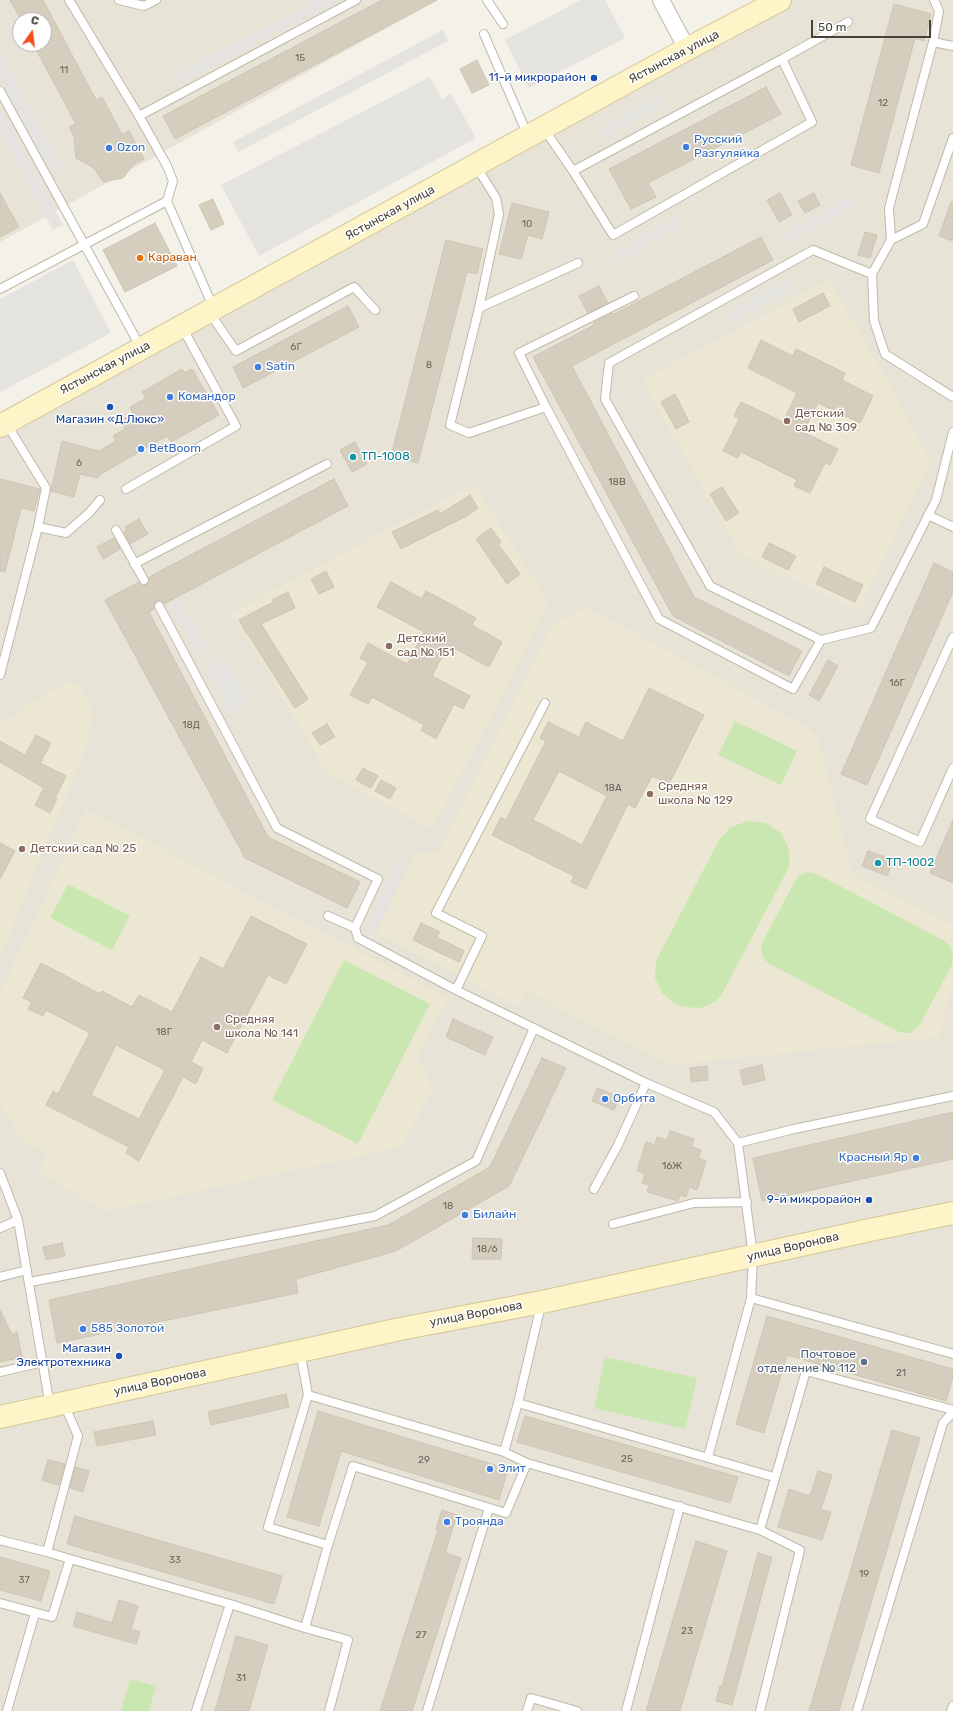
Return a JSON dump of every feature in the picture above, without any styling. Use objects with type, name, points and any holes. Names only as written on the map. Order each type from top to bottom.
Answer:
[{"type":"main road","name":"Ястынская улица","points":[[3,424],[212,311],[687,49],[780,0]]},
{"type":"main road","name":"улица Воронова","points":[[0,1417],[400,1329],[542,1302],[953,1213]]},
{"type":"street","points":[[660,0],[687,49]]},
{"type":"lane","points":[[69,0],[140,116],[173,181],[167,201],[212,311],[236,351],[354,287],[375,310]]},
{"type":"lane","points":[[119,0],[144,6],[156,0]]},
{"type":"lane","points":[[140,116],[356,0]]},
{"type":"lane","points":[[487,0],[502,24]]},
{"type":"lane","points":[[934,0],[939,11],[933,42],[889,208],[891,240],[872,274],[874,321],[885,354],[953,397]]},
{"type":"lane","points":[[573,171],[848,22]]},
{"type":"lane","points":[[484,34],[536,133],[573,171],[613,235],[812,122],[782,59]]},
{"type":"lane","points":[[933,42],[953,46]]},
{"type":"lane","points":[[0,91],[141,349]]},
{"type":"lane","points":[[891,240],[923,224],[953,138]]},
{"type":"lane","points":[[476,165],[496,198],[499,214],[479,308],[450,425],[469,433],[546,407]]},
{"type":"lane","points":[[0,289],[167,201]]},
{"type":"lane","points":[[872,274],[813,250],[609,363],[605,399],[710,586],[821,640],[871,628],[936,500],[953,432]]},
{"type":"lane","points":[[479,308],[578,263]]},
{"type":"lane","points":[[634,296],[519,353],[546,407],[659,619],[793,689],[821,640]]},
{"type":"lane","points":[[126,488],[236,426],[182,327]]},
{"type":"lane","points":[[0,675],[38,527],[46,488],[3,424]]},
{"type":"lane","points":[[134,564],[327,464]]},
{"type":"lane","points":[[38,527],[66,533],[89,513],[100,500]]},
{"type":"lane","points":[[928,515],[953,527]]},
{"type":"lane","points":[[116,530],[144,580]]},
{"type":"lane","points":[[159,606],[277,828],[378,879],[355,928],[358,938],[456,990],[646,1083],[714,1112],[738,1143],[753,1256],[751,1298],[708,1457]]},
{"type":"lane","points":[[953,637],[870,818],[920,842],[953,768]]},
{"type":"lane","points":[[456,990],[482,936],[436,913],[545,703]]},
{"type":"lane","points":[[328,916],[355,928]]},
{"type":"lane","points":[[30,1282],[375,1216],[476,1161],[534,1028]]},
{"type":"lane","points":[[594,1189],[618,1145],[646,1083]]},
{"type":"lane","points":[[738,1143],[794,1129],[953,1096]]},
{"type":"lane","points":[[0,1173],[18,1220],[43,1362],[57,1405],[78,1436],[46,1552]]},
{"type":"lane","points":[[613,1224],[694,1203],[747,1202]]},
{"type":"lane","points":[[0,1228],[18,1220]]},
{"type":"lane","points":[[0,1277],[27,1270]]},
{"type":"lane","points":[[751,1298],[953,1354]]},
{"type":"lane","points":[[504,1452],[518,1403],[542,1302]]},
{"type":"lane","points":[[300,1351],[308,1396],[268,1527],[328,1545]]},
{"type":"lane","points":[[0,1372],[43,1362]]},
{"type":"lane","points":[[760,1530],[774,1477],[806,1371],[953,1411],[944,1423],[857,1711]]},
{"type":"lane","points":[[308,1396],[504,1452],[527,1463],[760,1530],[800,1550],[760,1711]]},
{"type":"lane","points":[[518,1403],[774,1477]]},
{"type":"lane","points":[[305,1628],[328,1545],[353,1466],[506,1512],[527,1463]]},
{"type":"lane","points":[[626,1711],[680,1506]]},
{"type":"lane","points":[[427,1711],[489,1508]]},
{"type":"lane","points":[[0,1540],[230,1604],[348,1640],[329,1711]]},
{"type":"lane","points":[[0,1603],[52,1617],[70,1559]]},
{"type":"lane","points":[[196,1711],[230,1604]]},
{"type":"lane","points":[[7,1711],[35,1613]]},
{"type":"lane","points":[[527,1711],[531,1698],[577,1711]]},
{"type":"lane","points":[[951,1711],[953,1706]]},
{"type":"shaded area","points":[[0,0],[438,0],[0,242]]},
{"type":"shaded area","points":[[316,0],[338,0],[182,82],[177,73]]},
{"type":"shaded area","points":[[581,0],[605,0],[625,38],[529,88],[505,40]]},
{"type":"shaded area","points":[[780,0],[953,0],[953,1711],[0,1711],[0,426]]},
{"type":"shaded area","points":[[443,30],[448,41],[238,152],[233,142]]},
{"type":"shaded area","points":[[0,53],[62,167],[52,172],[0,76]]},
{"type":"shaded area","points":[[430,77],[442,99],[451,94],[476,138],[259,256],[221,185]]},
{"type":"shaded area","points":[[662,94],[667,103],[601,140],[596,131]]},
{"type":"shaded area","points":[[0,108],[63,225],[53,230],[0,131]]},
{"type":"shaded area","points":[[850,196],[855,205],[789,242],[784,233]]},
{"type":"shaded area","points":[[679,216],[684,225],[618,262],[613,253]]},
{"type":"shaded area","points":[[73,260],[111,333],[0,392],[0,299]]},
{"type":"shaded area","points":[[790,278],[795,287],[729,324],[724,315]]},
{"type":"shaded area","name":"Детский сад № 309","points":[[829,280],[882,371],[931,462],[858,612],[740,554],[642,380]]},
{"type":"shaded area","name":"Детский сад № 151","points":[[474,483],[548,602],[511,679],[432,829],[327,773],[232,613]]},
{"type":"shaded area","points":[[180,601],[207,648],[198,653],[171,606]]},
{"type":"shaded area","name":"Средняя школа № 129","points":[[584,608],[624,627],[807,727],[818,737],[852,874],[953,925],[953,981],[940,1037],[673,1065],[526,991],[517,1007],[377,933],[414,854],[438,852],[551,626]]},
{"type":"shaded area","points":[[225,658],[248,703],[229,713],[206,669]]},
{"type":"shaded area","name":"Детский сад № 25","points":[[66,682],[78,685],[92,708],[89,739],[0,959],[0,723]]},
{"type":"shaded area","name":"Средняя школа № 141","points":[[86,809],[448,998],[418,1057],[432,1089],[402,1147],[106,1211],[40,1173],[46,1155],[19,1136],[0,1105],[0,993]]},
{"type":"shaded area","points":[[400,857],[410,862],[377,930],[367,926]]},
{"type":"green space","points":[[735,721],[797,751],[781,785],[718,755]]},
{"type":"green space","points":[[748,821],[766,823],[781,833],[789,849],[789,867],[721,996],[715,1002],[700,1008],[683,1007],[675,1004],[662,993],[655,978],[656,961],[719,840],[731,827]]},
{"type":"green space","points":[[811,872],[945,941],[950,946],[953,952],[952,965],[920,1024],[910,1033],[897,1031],[765,960],[761,947],[763,941],[795,881],[799,876]]},
{"type":"green space","points":[[68,884],[130,916],[112,950],[50,918]]},
{"type":"green space","points":[[344,960],[430,1004],[358,1144],[272,1100]]},
{"type":"green space","points":[[605,1357],[697,1378],[685,1429],[594,1408]]},
{"type":"green space","points":[[130,1679],[156,1686],[149,1711],[121,1711]]},
{"type":"building","points":[[10,0],[43,0],[49,12],[17,12]]},
{"type":"building","points":[[382,0],[437,0],[175,139],[163,116]]},
{"type":"building","points":[[894,4],[931,14],[924,41],[915,38],[879,173],[851,165]]},
{"type":"building","points":[[52,17],[96,100],[102,97],[122,135],[129,131],[144,159],[134,164],[123,178],[103,182],[94,168],[76,158],[74,136],[69,127],[76,124],[37,52],[52,52]]},
{"type":"building","points":[[477,60],[489,85],[472,93],[460,69]]},
{"type":"building","points":[[766,87],[781,114],[648,183],[656,197],[631,209],[609,169]]},
{"type":"building","points":[[0,193],[19,227],[0,237]]},
{"type":"building","points":[[780,193],[792,215],[779,222],[767,200]]},
{"type":"building","points":[[814,193],[820,205],[805,213],[798,201]]},
{"type":"building","points":[[213,199],[224,224],[211,230],[199,205]]},
{"type":"building","points":[[951,202],[953,202],[953,241],[939,236]]},
{"type":"building","points":[[512,203],[549,212],[542,239],[528,235],[521,259],[499,254]]},
{"type":"building","name":"Караван","points":[[155,223],[177,266],[125,292],[103,250]]},
{"type":"building","points":[[865,232],[877,235],[870,258],[858,255]]},
{"type":"building","points":[[761,237],[773,260],[572,366],[694,597],[802,651],[789,676],[673,616],[533,357],[594,325],[593,323],[613,313],[614,314]]},
{"type":"building","points":[[446,240],[483,249],[477,274],[467,272],[418,463],[391,456]]},
{"type":"building","points":[[599,286],[608,303],[588,313],[579,296]]},
{"type":"building","points":[[823,293],[830,306],[799,322],[793,309]]},
{"type":"building","points":[[348,306],[359,327],[243,388],[233,367]]},
{"type":"building","points":[[761,340],[793,356],[796,349],[845,373],[842,380],[873,396],[860,423],[818,403],[803,432],[838,449],[830,465],[825,463],[810,493],[794,486],[797,480],[741,452],[738,458],[723,451],[739,419],[734,416],[741,402],[783,422],[797,393],[748,368]]},
{"type":"building","points":[[182,369],[185,373],[192,369],[219,415],[171,442],[167,436],[99,475],[98,478],[80,474],[74,497],[51,491],[62,441],[99,451],[116,441],[113,436],[125,429],[121,421],[133,413],[130,407],[146,398],[142,392]]},
{"type":"building","points":[[675,394],[689,422],[676,429],[661,402]]},
{"type":"building","name":"ТП-1008","points":[[355,442],[367,464],[352,472],[340,450]]},
{"type":"building","points":[[0,479],[40,489],[34,511],[21,508],[5,572],[0,571]]},
{"type":"building","points":[[334,479],[348,506],[164,604],[160,601],[156,601],[154,609],[149,612],[268,837],[360,882],[347,908],[245,858],[105,600],[139,582],[142,585],[146,585],[149,582],[149,577]]},
{"type":"building","points":[[722,487],[739,513],[726,521],[710,494]]},
{"type":"building","points":[[470,495],[478,508],[465,517],[401,549],[392,532],[438,510],[440,514]]},
{"type":"building","points":[[139,519],[148,534],[130,544],[124,532],[126,531],[125,527]]},
{"type":"building","points":[[491,528],[501,542],[498,544],[520,574],[507,584],[476,539]]},
{"type":"building","points":[[114,538],[120,549],[103,559],[97,547]]},
{"type":"building","points":[[769,543],[796,556],[788,570],[762,557]]},
{"type":"building","points":[[934,563],[953,572],[953,592],[867,785],[841,774]]},
{"type":"building","points":[[824,567],[863,585],[855,602],[816,584]]},
{"type":"building","points":[[326,571],[334,587],[319,594],[311,579]]},
{"type":"building","points":[[391,582],[422,599],[426,591],[476,618],[472,625],[502,642],[489,667],[448,645],[432,676],[470,696],[463,709],[454,704],[436,739],[421,730],[424,725],[372,697],[368,704],[350,695],[368,662],[360,658],[368,643],[407,664],[424,632],[377,607]]},
{"type":"building","points":[[288,592],[295,608],[261,624],[308,699],[295,708],[239,620],[273,602],[272,600]]},
{"type":"building","points":[[828,660],[838,666],[819,701],[809,695]]},
{"type":"building","points":[[649,688],[704,715],[669,784],[652,776],[635,808],[628,804],[586,889],[571,882],[574,876],[492,835],[501,817],[506,820],[546,741],[540,738],[548,722],[579,737],[586,722],[623,741]],"holes":[[[559,771],[607,796],[582,845],[533,820]]]},
{"type":"building","points":[[327,724],[335,737],[320,745],[312,733]]},
{"type":"building","points":[[36,735],[51,743],[40,763],[66,776],[55,798],[57,799],[50,813],[35,805],[44,788],[0,762],[0,741],[25,755]]},
{"type":"building","points":[[363,768],[378,776],[371,788],[356,780]]},
{"type":"building","points":[[381,780],[396,788],[390,799],[375,791]]},
{"type":"building","points":[[953,820],[953,883],[930,873]]},
{"type":"building","points":[[0,843],[15,851],[0,879]]},
{"type":"building","name":"ТП-1002","points":[[868,851],[893,860],[887,876],[862,866]]},
{"type":"building","points":[[251,916],[307,944],[286,984],[268,975],[227,1053],[202,1040],[191,1062],[203,1068],[196,1084],[183,1077],[139,1161],[126,1153],[129,1147],[46,1105],[53,1091],[58,1094],[90,1033],[46,1010],[43,1016],[28,1009],[32,1002],[23,998],[41,963],[100,994],[102,991],[132,1007],[139,995],[172,1012],[201,957],[223,969]],"holes":[[[116,1045],[165,1070],[139,1119],[91,1095]]]},
{"type":"building","points":[[421,923],[440,932],[437,937],[464,951],[459,962],[413,940]]},
{"type":"building","points":[[453,1019],[493,1037],[485,1055],[446,1037]]},
{"type":"building","points":[[542,1058],[566,1068],[509,1186],[396,1251],[296,1279],[298,1293],[57,1343],[49,1300],[388,1225],[490,1167]]},
{"type":"building","points":[[762,1065],[765,1080],[743,1085],[740,1070]]},
{"type":"building","points":[[707,1066],[708,1080],[691,1082],[690,1068]]},
{"type":"building","name":"Орбита","points":[[597,1088],[619,1097],[614,1110],[592,1101]]},
{"type":"building","points":[[953,1112],[953,1159],[762,1201],[753,1158]]},
{"type":"building","points":[[670,1131],[694,1139],[691,1147],[701,1150],[698,1158],[706,1161],[697,1190],[689,1187],[686,1197],[680,1195],[678,1201],[647,1192],[649,1185],[642,1183],[645,1174],[637,1171],[646,1142],[655,1145],[657,1137],[667,1140]]},
{"type":"building","points":[[473,1238],[502,1239],[501,1259],[472,1259]]},
{"type":"building","points":[[62,1243],[65,1256],[46,1260],[43,1247]]},
{"type":"building","points":[[0,1310],[12,1335],[17,1332],[22,1357],[0,1362]]},
{"type":"building","points":[[767,1316],[953,1369],[953,1377],[946,1401],[787,1355],[764,1433],[736,1424]]},
{"type":"building","points":[[286,1394],[289,1407],[211,1425],[208,1412]]},
{"type":"building","points":[[318,1411],[508,1469],[499,1500],[341,1451],[319,1526],[287,1517]]},
{"type":"building","points":[[525,1416],[738,1477],[730,1503],[517,1442]]},
{"type":"building","points":[[153,1421],[156,1435],[97,1446],[94,1432]]},
{"type":"building","points":[[892,1430],[920,1438],[839,1711],[809,1711]]},
{"type":"building","points":[[48,1460],[65,1464],[59,1485],[42,1480]]},
{"type":"building","points":[[75,1467],[89,1471],[83,1492],[70,1488]]},
{"type":"building","points":[[818,1471],[832,1475],[821,1509],[831,1512],[822,1540],[778,1527],[789,1489],[810,1496]]},
{"type":"building","points":[[442,1510],[457,1515],[445,1553],[461,1558],[412,1711],[380,1711],[438,1530],[436,1529]]},
{"type":"building","points":[[75,1516],[282,1576],[274,1604],[67,1544]]},
{"type":"building","points":[[696,1541],[727,1551],[680,1711],[646,1711]]},
{"type":"building","points":[[758,1553],[772,1557],[732,1705],[716,1701],[720,1686],[722,1687]]},
{"type":"building","points":[[0,1557],[50,1571],[41,1601],[0,1590]]},
{"type":"building","points":[[119,1600],[138,1606],[131,1629],[140,1632],[136,1644],[73,1626],[77,1612],[112,1623]]},
{"type":"building","points":[[236,1636],[268,1645],[249,1711],[215,1711]]},
{"type":"place","name":"11-й микрорайон","points":[[594,78]]},
{"type":"place","name":"Русский Разгуляйка","points":[[686,147]]},
{"type":"place","name":"Ozon","points":[[109,148]]},
{"type":"place","name":"Караван","points":[[140,258]]},
{"type":"place","name":"Satin","points":[[258,367]]},
{"type":"place","name":"Командор","points":[[170,397]]},
{"type":"place","name":"Магазин «Д.Люкс»","points":[[110,407]]},
{"type":"place","name":"Детский сад № 309","points":[[787,421]]},
{"type":"place","name":"BetBoom","points":[[141,449]]},
{"type":"place","name":"ТП-1008","points":[[353,457]]},
{"type":"place","name":"Детский сад № 151","points":[[389,646]]},
{"type":"place","name":"Средняя школа № 129","points":[[650,794]]},
{"type":"place","name":"Детский сад № 25","points":[[22,849]]},
{"type":"place","name":"ТП-1002","points":[[878,863]]},
{"type":"place","name":"Средняя школа № 141","points":[[217,1027]]},
{"type":"place","name":"Орбита","points":[[605,1099]]},
{"type":"place","name":"Красный Яр","points":[[916,1158]]},
{"type":"place","name":"9-й микрорайон","points":[[869,1200]]},
{"type":"place","name":"Билайн","points":[[465,1215]]},
{"type":"place","name":"585 Золотой","points":[[83,1329]]},
{"type":"place","name":"Магазин Электротехника","points":[[119,1356]]},
{"type":"place","name":"Почтовое отделение № 112","points":[[864,1362]]},
{"type":"place","name":"Элит","points":[[490,1469]]},
{"type":"place","name":"Троянда","points":[[447,1522]]}]
